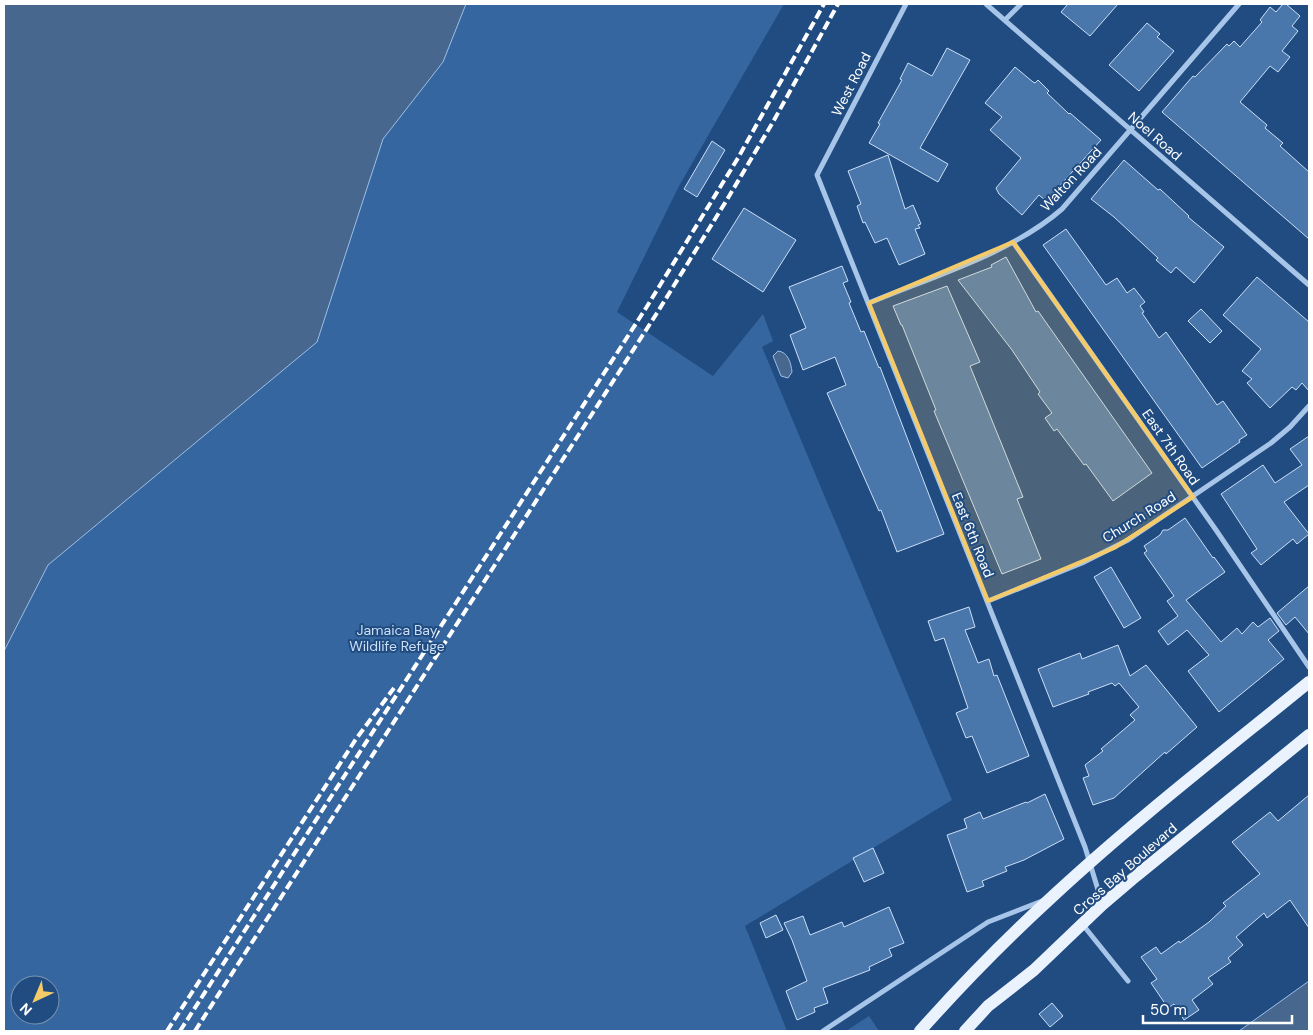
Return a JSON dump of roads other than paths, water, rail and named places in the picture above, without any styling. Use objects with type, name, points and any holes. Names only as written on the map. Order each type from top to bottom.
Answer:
[{"type":"main road","name":"Cross Bay Boulevard","points":[[920,1031],[981,966],[1090,862],[1309,682]]},
{"type":"main road","name":"Cross Bay Boulevard","points":[[965,1031],[988,1006],[1034,970],[1102,905],[1309,735]]},
{"type":"street","name":"West Road","points":[[817,175],[906,4]]},
{"type":"street","name":"Noel Road","points":[[986,4],[1309,285]]},
{"type":"street","points":[[1006,20],[1021,4]]},
{"type":"street","name":"Walton Road","points":[[869,303],[1013,242],[1046,222],[1062,209],[1239,4]]},
{"type":"street","name":"East 6th Road","points":[[817,175],[988,601],[1090,862],[1102,905]]},
{"type":"street","name":"East 7th Road","points":[[1013,242],[1193,497],[1309,667]]},
{"type":"street","name":"Church Road","points":[[988,601],[1064,571],[1114,548],[1193,497],[1282,434],[1309,406]]},
{"type":"street","name":"Cross Bay Boulevard","points":[[823,1031],[988,922],[1052,897]]},
{"type":"street","points":[[1083,924],[1128,981]]},
{"type":"railway","points":[[180,1031],[646,308],[738,158],[824,4]]},
{"type":"railway","points":[[195,1031],[657,313],[773,122],[838,4]]},
{"type":"railway","points":[[167,1031],[356,739],[394,688]]},
{"type":"park label","name":"Jamaica Bay Wildlife Refuge","points":[[397,638]]}]
